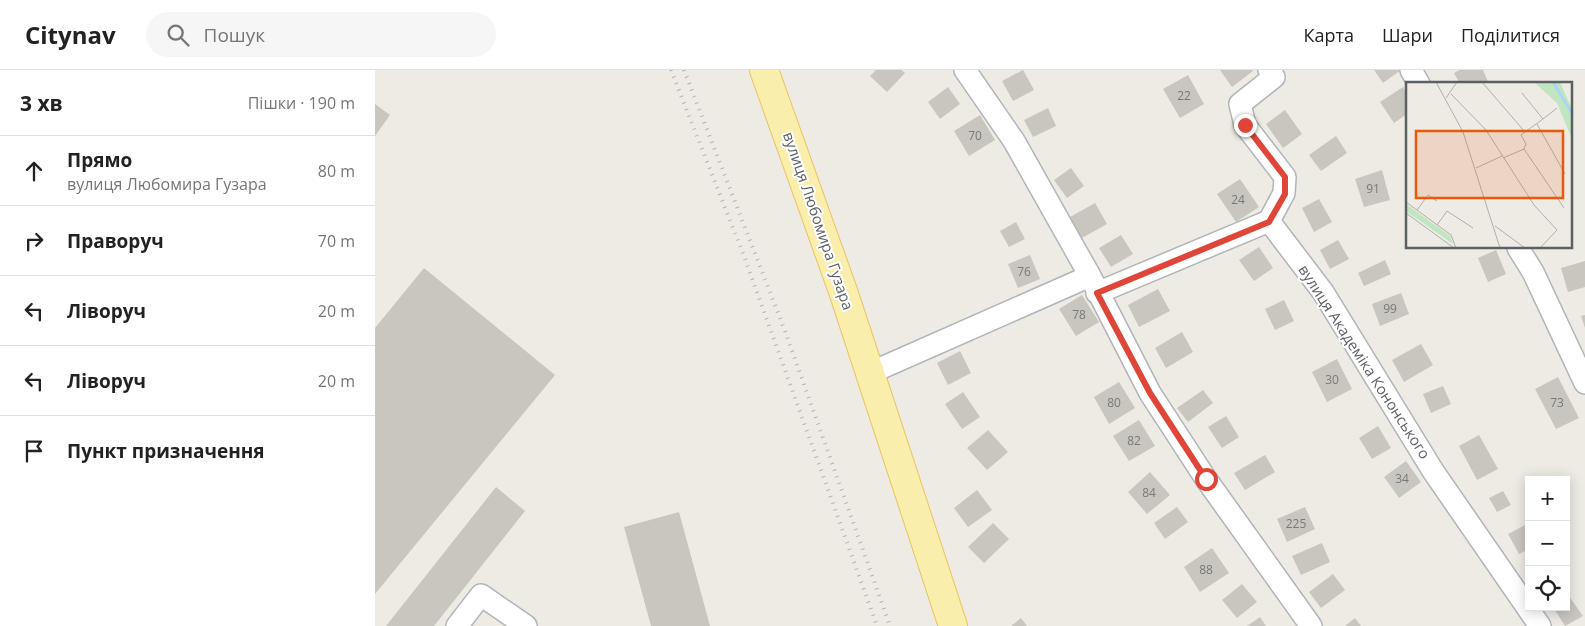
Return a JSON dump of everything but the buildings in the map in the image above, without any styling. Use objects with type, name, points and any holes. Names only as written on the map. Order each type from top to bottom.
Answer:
[{"type":"main road","name":"вулиця Любомира Гузара","points":[[764,70],[870,373],[953,626]]},
{"type":"street","points":[[965,70],[1014,141],[1093,284],[1150,393],[1206,479],[1311,626]]},
{"type":"street","points":[[1411,70],[1418,82]]},
{"type":"street","points":[[870,373],[1093,284],[1269,222],[1285,194],[1285,177],[1245,125],[1241,104],[1276,72]]},
{"type":"street","name":"вулиця Академіка Кононського","points":[[1269,222],[1323,292],[1433,471],[1540,626]]},
{"type":"street","points":[[1519,249],[1533,272],[1585,383]]},
{"type":"street","points":[[457,626],[481,595],[526,626]]},
{"type":"railway","points":[[671,70],[744,256],[877,626]]},
{"type":"railway","points":[[684,70],[785,331],[890,626]]},
{"type":"route","points":[[1206,479],[1150,393],[1097,293],[1269,222],[1285,194],[1285,177],[1245,125]]}]
